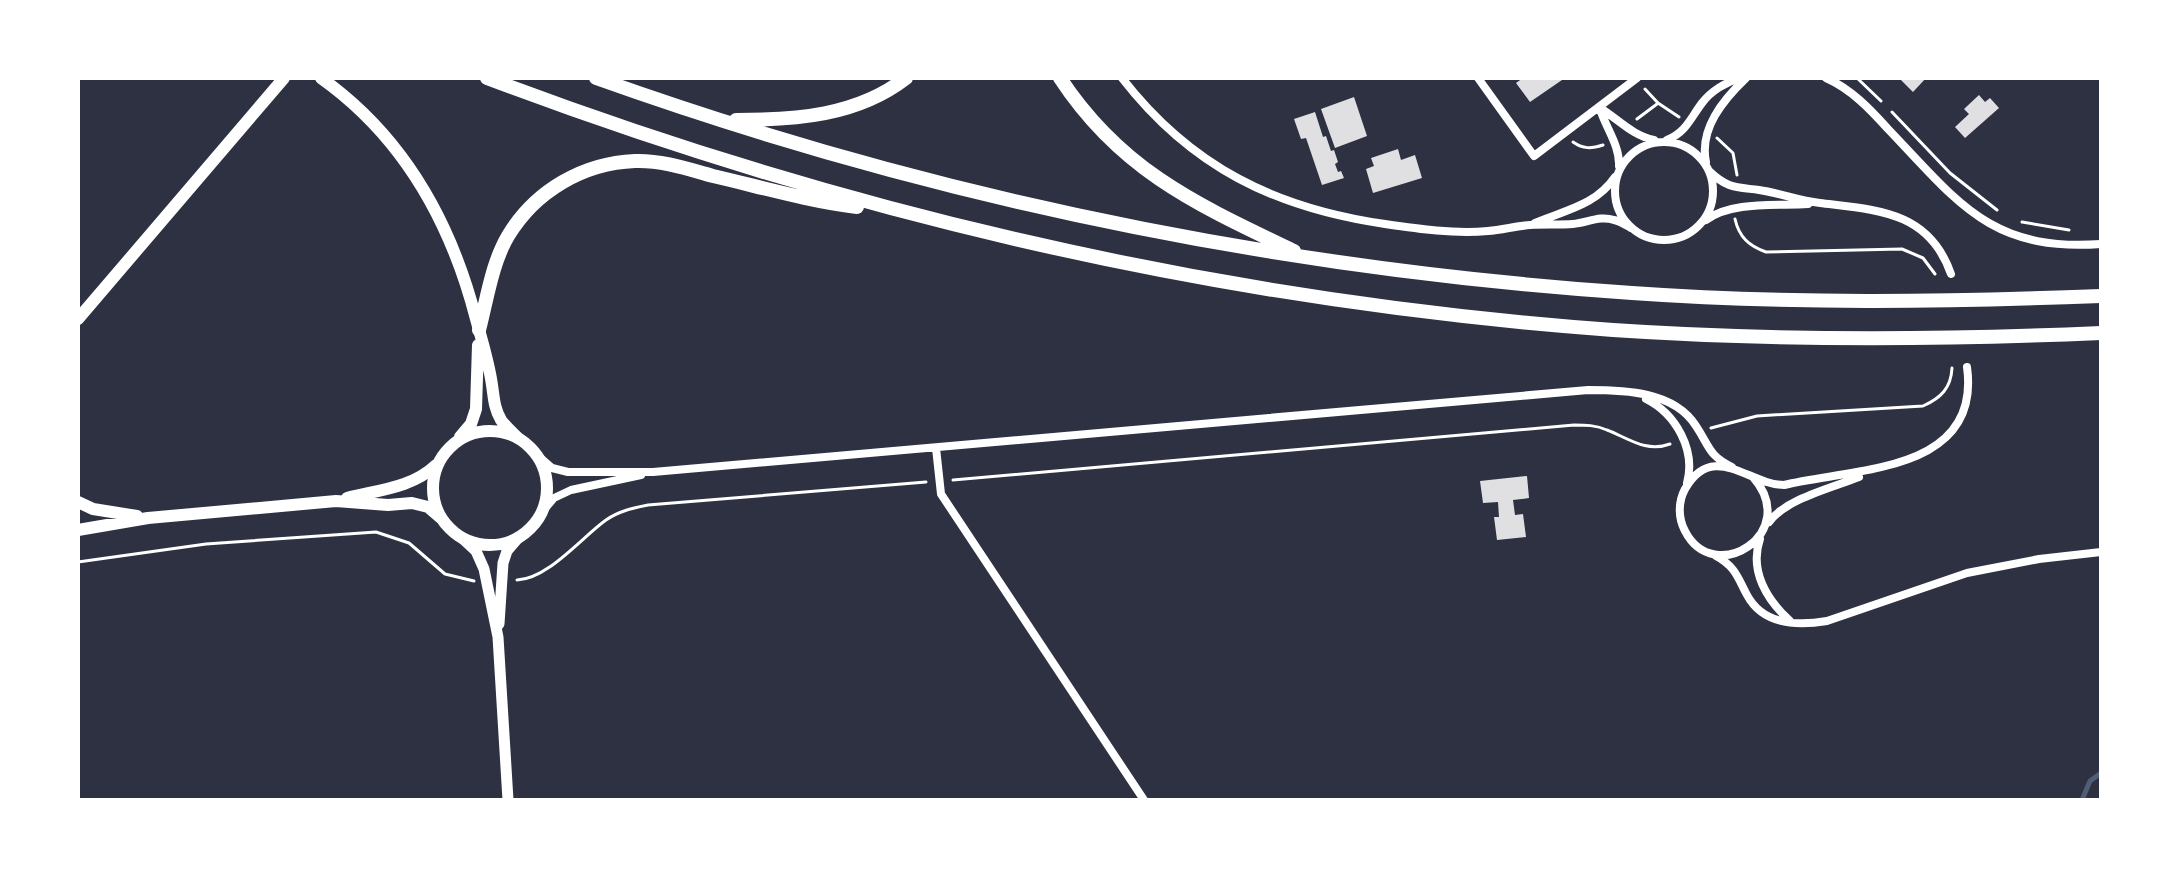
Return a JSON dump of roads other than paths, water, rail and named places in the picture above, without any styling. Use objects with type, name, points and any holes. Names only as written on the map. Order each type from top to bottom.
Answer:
[{"type":"highway","points":[[487,78],[677,146],[908,213],[1144,267],[1261,288],[1511,321],[1694,334],[1921,339],[2101,333]]},
{"type":"highway","points":[[596,78],[720,120],[899,173],[1003,199],[1309,258],[1438,275],[1632,293],[1873,302],[2101,296]]},
{"type":"highway","points":[[720,120],[770,120],[835,112],[879,95],[906,78]]},
{"type":"highway","points":[[1060,78],[1091,119],[1146,171],[1207,209],[1309,258]]},
{"type":"highway","points":[[479,330],[496,262],[507,237],[523,215],[563,181],[600,167],[637,161],[671,165],[823,203],[908,213]]},
{"type":"main road","points":[[321,78],[355,105],[393,145],[431,199],[457,254],[479,330],[492,384],[493,403],[502,421],[536,454],[543,468],[547,483],[542,512],[507,551],[503,563],[498,637]]},
{"type":"main road","points":[[78,319],[280,82]]},
{"type":"main road","points":[[78,326],[84,309]]},
{"type":"main road","points":[[336,501],[386,487],[407,485],[424,477],[457,441],[471,424],[476,409],[479,330]]},
{"type":"main road","points":[[457,441],[487,431],[503,432],[518,438]]},
{"type":"main road","points":[[439,462],[433,481],[434,501],[442,519]]},
{"type":"main road","points":[[78,530],[148,518],[336,501],[388,505],[412,503],[428,507],[476,551],[484,569],[498,637],[508,800]]},
{"type":"main road","points":[[78,502],[93,509],[148,518]]},
{"type":"main road","points":[[462,538],[491,545],[519,537]]},
{"type":"street","points":[[1122,78],[1158,120],[1207,161],[1292,204],[1327,214],[1415,229],[1486,231],[1614,219],[1644,237],[1659,240],[1690,234],[1718,211],[1735,207],[1817,203]]},
{"type":"street","points":[[1478,78],[1534,156],[1637,78]]},
{"type":"street","points":[[1531,225],[1591,201],[1604,192],[1635,150],[1679,135],[1714,91],[1728,82],[1743,78]]},
{"type":"street","points":[[1702,223],[1713,198],[1713,184],[1703,149],[1707,132],[1729,94],[1743,78]]},
{"type":"street","points":[[1826,78],[1849,91],[1944,188],[1994,227],[2016,237],[2043,243],[2101,244]]},
{"type":"street","points":[[1600,108],[1607,131],[1620,154],[1614,189],[1616,204],[1621,217],[1631,228]]},
{"type":"street","points":[[1600,108],[1621,120],[1642,138],[1689,148],[1722,183],[1737,189],[1873,209],[1904,219],[1934,243],[1951,274]]},
{"type":"street","points":[[1791,622],[1775,607],[1756,567],[1755,552],[1766,525],[1776,512],[1790,503],[1918,456],[1936,445],[1952,429],[1966,400],[1967,367]]},
{"type":"street","points":[[536,454],[552,468],[568,472],[653,472],[1613,390],[1672,403],[1689,416],[1710,452],[1769,485],[1870,472]]},
{"type":"street","points":[[1638,395],[1662,409],[1675,424],[1691,460],[1680,507],[1684,529],[1691,540],[1728,563],[1740,577],[1748,597],[1760,613],[1775,620],[1808,624],[1827,621],[1967,573],[2039,559],[2101,552]]},
{"type":"street","points":[[936,448],[941,494],[1144,800]]},
{"type":"street","points":[[1686,487],[1706,470],[1719,466],[1732,467]]},
{"type":"street","points":[[542,512],[554,498],[571,490],[653,472]]},
{"type":"street","points":[[1753,477],[1767,499],[1766,525]]},
{"type":"street","points":[[1712,554],[1740,552],[1761,535]]},
{"type":"waterway","points":[[2082,800],[2090,781],[2101,773]]}]
